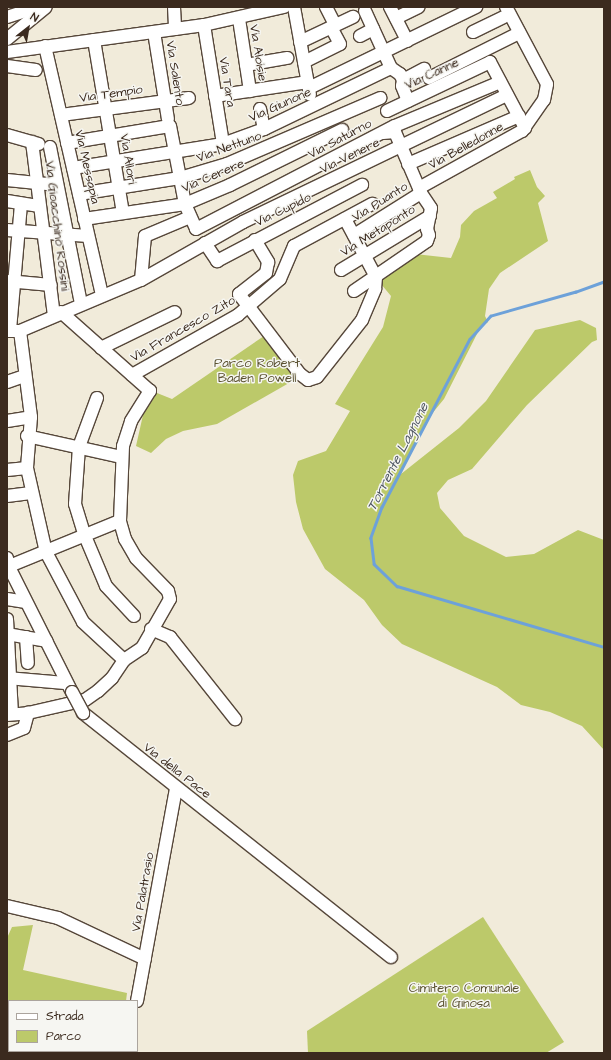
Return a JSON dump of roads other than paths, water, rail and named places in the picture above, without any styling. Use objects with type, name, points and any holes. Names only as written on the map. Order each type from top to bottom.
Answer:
[{"type":"street","points":[[9,13],[37,7]]},
{"type":"street","points":[[7,39],[46,7]]},
{"type":"street","points":[[174,7],[175,29]]},
{"type":"street","points":[[253,7],[269,11]]},
{"type":"street","points":[[7,52],[204,26],[239,19],[284,7]]},
{"type":"street","points":[[294,7],[312,106]]},
{"type":"street","points":[[304,62],[340,44],[326,7]]},
{"type":"street","points":[[390,7],[407,41]]},
{"type":"street","points":[[396,18],[419,7]]},
{"type":"street","points":[[215,96],[308,85],[407,41],[462,10],[476,7]]},
{"type":"street","points":[[300,42],[363,12],[373,29],[391,68],[400,74],[403,80],[402,86],[408,101]]},
{"type":"street","points":[[473,32],[505,12],[519,32],[547,84],[544,100],[525,128],[500,82]]},
{"type":"street","name":"Via Aloisie","points":[[239,19],[250,91]]},
{"type":"street","name":"Via Tara","points":[[204,26],[223,144]]},
{"type":"street","points":[[360,36],[373,29]]},
{"type":"street","name":"Via Salento","points":[[154,32],[184,201],[196,229]]},
{"type":"street","points":[[403,80],[426,74],[519,32]]},
{"type":"street","name":"Via Allori","points":[[94,40],[122,213]]},
{"type":"street","name":"Via Messapia","points":[[45,46],[88,236],[98,254],[102,295]]},
{"type":"street","points":[[246,65],[287,58]]},
{"type":"street","name":"Via Canne","points":[[387,110],[490,62],[500,82]]},
{"type":"street","points":[[7,66],[36,70]]},
{"type":"street","name":"Via Giunone","points":[[73,168],[223,144],[264,129],[391,68]]},
{"type":"street","name":"Via Saturno","points":[[196,229],[382,133],[500,82]]},
{"type":"street","name":"Via Venere","points":[[12,331],[140,280],[205,243],[507,95]]},
{"type":"street","name":"Via Tempio","points":[[61,115],[189,98]]},
{"type":"street","name":"Via Nettuno","points":[[79,194],[180,178],[227,164],[303,133],[380,98]]},
{"type":"street","points":[[260,109],[264,129]]},
{"type":"street","points":[[298,113],[303,133]]},
{"type":"street","points":[[408,164],[519,116]]},
{"type":"street","points":[[67,143],[110,137],[169,123]]},
{"type":"street","name":"Via Belledonne","points":[[420,190],[525,128]]},
{"type":"street","name":"Via Cerere","points":[[84,219],[184,201],[230,185],[342,130]]},
{"type":"street","points":[[354,291],[427,241],[431,208],[420,190],[395,132],[382,133]]},
{"type":"street","points":[[7,139],[32,142],[53,148],[57,185],[82,303]]},
{"type":"street","name":"Via Gioacchino Rossini","points":[[32,142],[51,285],[58,313]]},
{"type":"street","points":[[354,169],[379,219]]},
{"type":"street","points":[[7,180],[57,185]]},
{"type":"street","points":[[327,182],[336,200]]},
{"type":"street","name":"Via Cupido","points":[[205,243],[217,261],[255,240],[336,200],[362,185]]},
{"type":"street","name":"Via Puanto","points":[[354,236],[420,190]]},
{"type":"street","points":[[7,201],[40,206]]},
{"type":"street","points":[[21,203],[13,231],[11,281],[12,331],[24,376],[30,417],[27,436],[27,468],[31,493],[46,552],[83,622],[124,660]]},
{"type":"street","points":[[249,307],[280,279],[294,246],[372,204]]},
{"type":"street","name":"Via Metaponto","points":[[341,270],[430,216]]},
{"type":"street","points":[[140,280],[145,236],[190,217]]},
{"type":"street","points":[[255,240],[268,262],[266,273],[238,294],[300,374],[308,380],[317,377],[362,320],[372,300],[376,277],[345,219]]},
{"type":"street","points":[[13,231],[88,236]]},
{"type":"street","points":[[11,281],[51,285]]},
{"type":"street","name":"Via Francesco Zito","points":[[132,375],[249,307]]},
{"type":"street","points":[[101,348],[175,312]]},
{"type":"street","points":[[7,619],[9,714],[28,713],[85,700],[112,678],[124,660],[142,648],[151,629],[170,599],[168,591],[136,558],[125,539],[120,521],[121,457],[131,422],[150,391],[58,313]]},
{"type":"street","points":[[7,382],[24,376]]},
{"type":"street","points":[[97,398],[79,447],[75,504],[85,536],[106,586],[134,616]]},
{"type":"street","points":[[7,421],[30,417]]},
{"type":"street","points":[[27,436],[121,457]]},
{"type":"street","points":[[7,470],[27,468]]},
{"type":"street","points":[[7,496],[31,493]]},
{"type":"street","points":[[8,564],[46,552],[120,521]]},
{"type":"street","name":"Via della Pace","points":[[8,564],[69,688],[83,713],[391,957]]},
{"type":"street","points":[[7,599],[26,602]]},
{"type":"street","points":[[151,629],[170,637],[235,719]]},
{"type":"street","points":[[7,634],[46,641]]},
{"type":"street","points":[[26,637],[28,663]]},
{"type":"street","points":[[8,678],[69,688]]},
{"type":"street","points":[[7,735],[24,728],[28,713]]},
{"type":"street","name":"Via Palatrasio","points":[[137,1000],[176,788]]},
{"type":"street","points":[[7,906],[58,918],[145,959]]},
{"type":"waterway","name":"Torrente Lagnone","points":[[604,282],[576,292],[491,316],[470,339],[382,507],[371,538],[374,564],[397,586],[604,647]]},
{"type":"park label","name":"Parco Robert Baden Powell","points":[[257,372]]},
{"type":"park label","name":"Cimitero Comunale di Ginosa","points":[[464,996]]}]
